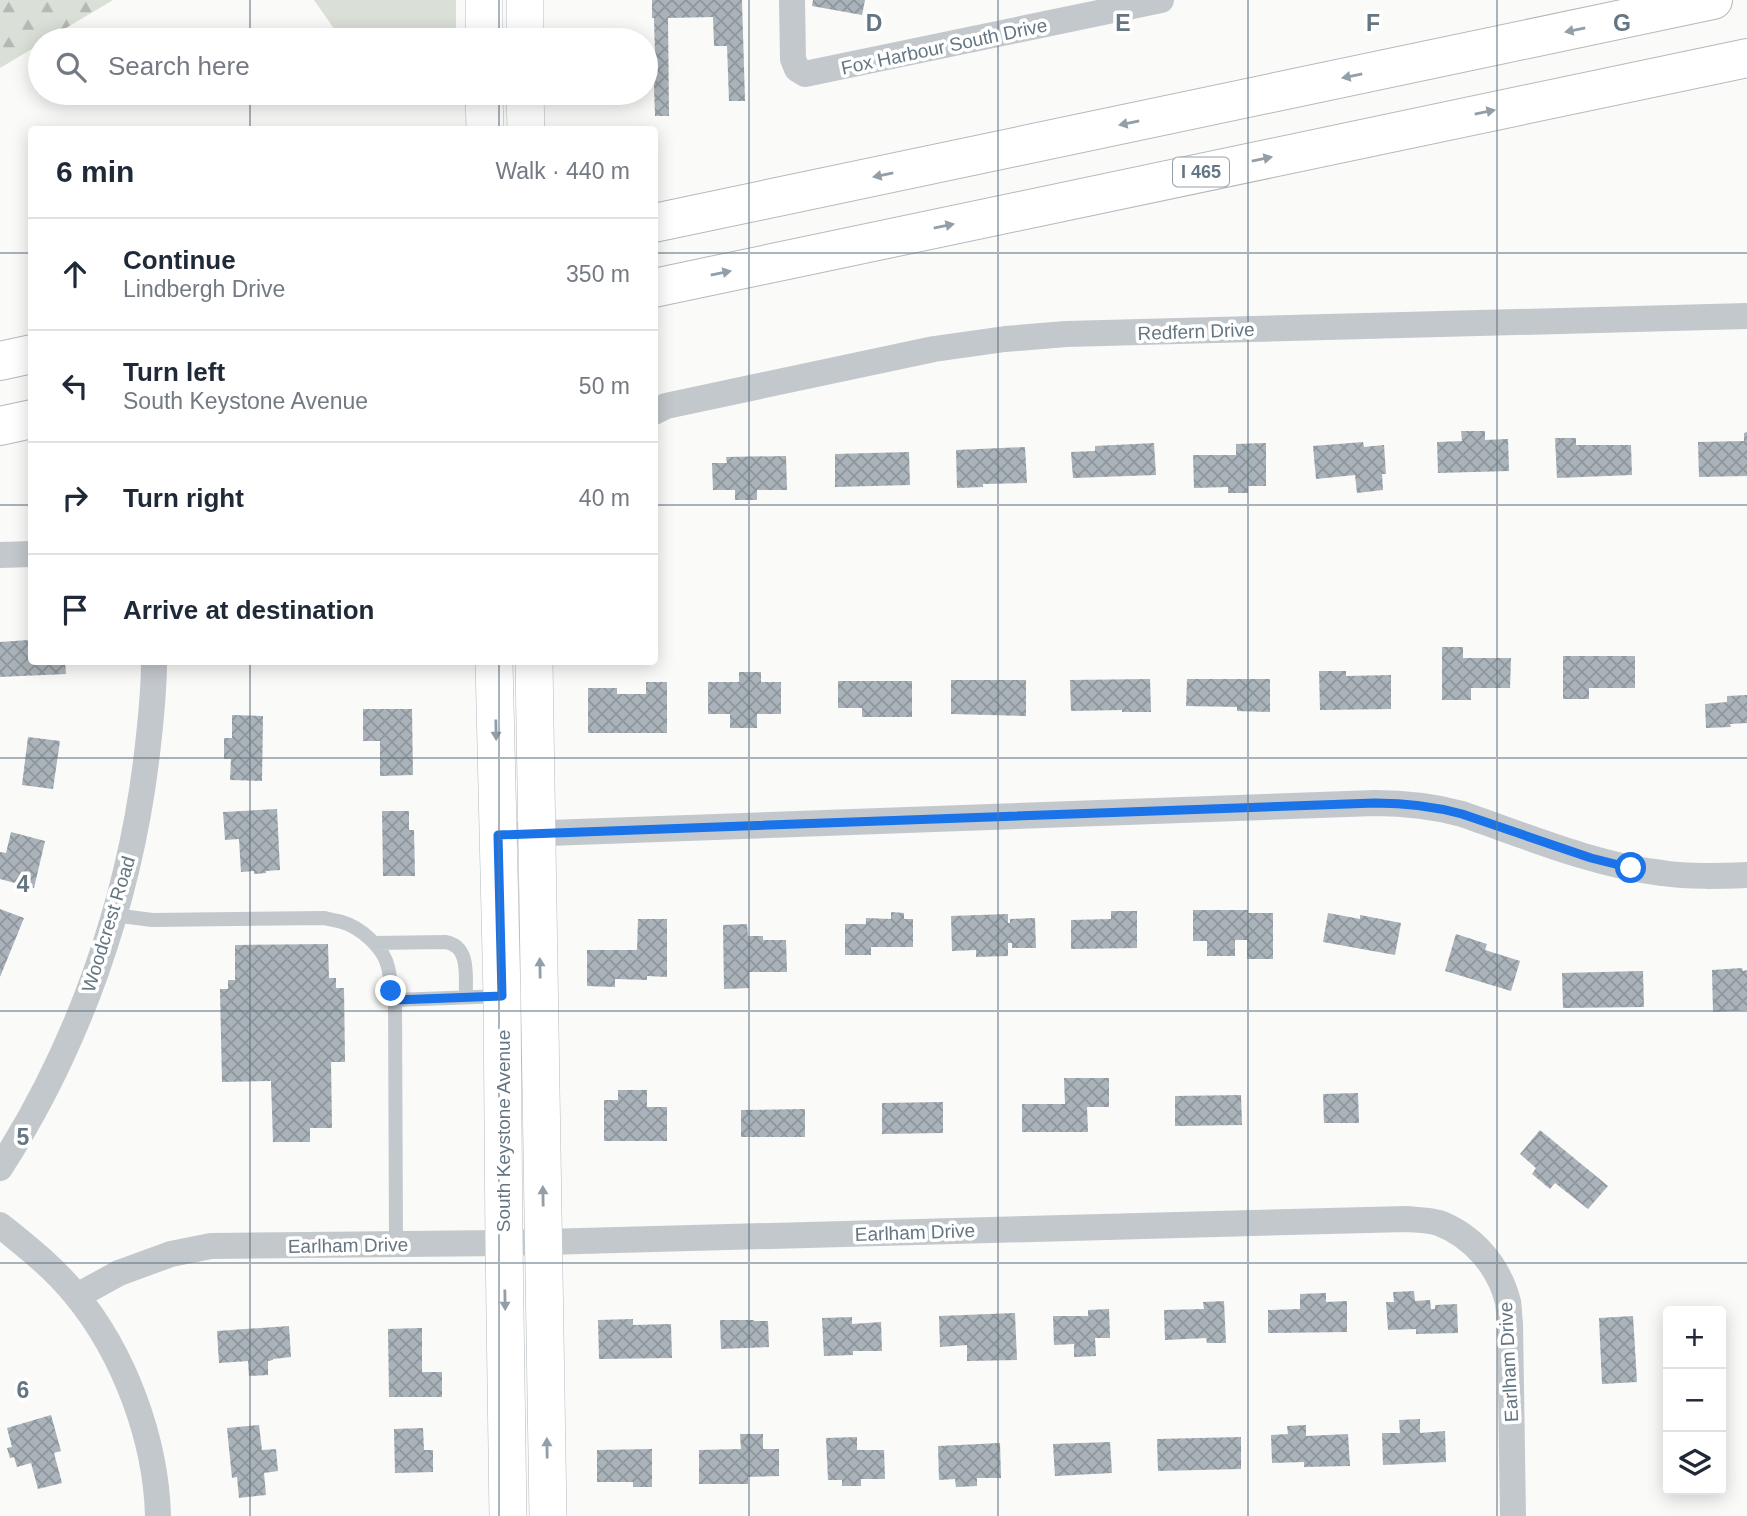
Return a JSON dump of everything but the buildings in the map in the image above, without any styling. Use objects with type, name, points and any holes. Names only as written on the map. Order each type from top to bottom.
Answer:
[{"type":"highway","points":[[658,222],[1713,0]]},
{"type":"highway","name":"I 465","points":[[658,287],[1747,58]]},
{"type":"highway","points":[[0,361],[28,355]]},
{"type":"highway","points":[[0,426],[28,420]]},
{"type":"main road","points":[[484,0],[484,28]]},
{"type":"main road","points":[[525,0],[525,28]]},
{"type":"main road","points":[[484,105],[485,126]]},
{"type":"main road","points":[[525,105],[526,126]]},
{"type":"main road","name":"South Keystone Avenue","points":[[494,665],[502,996],[509,1516]]},
{"type":"main road","name":"South Keystone Avenue","points":[[534,665],[548,1516]]},
{"type":"street","name":"Fox Harbour South Drive","points":[[792,0],[793,59],[797,69],[805,74],[1161,0]]},
{"type":"street","name":"Redfern Drive","points":[[658,410],[666,406],[880,360],[1005,339],[1080,334],[1747,316]]},
{"type":"street","points":[[0,555],[28,554]]},
{"type":"street","name":"Woodcrest Road","points":[[0,1168],[29,1120],[61,1056],[102,955],[129,858],[143,790],[154,665]]},
{"type":"street","points":[[498,835],[1404,803],[1462,814],[1591,858],[1631,868],[1682,875],[1747,875]]},
{"type":"street","name":"Earlham Drive","points":[[77,1296],[119,1273],[171,1254],[211,1246],[504,1243],[1406,1219],[1436,1222],[1464,1236],[1479,1249],[1497,1274],[1508,1302],[1513,1516]]},
{"type":"street","points":[[0,1224],[40,1258],[77,1296],[120,1365],[132,1393],[150,1452],[158,1516]]},
{"type":"lane","points":[[114,915],[152,920],[325,919],[344,922],[374,943],[382,952],[388,966],[391,991],[395,1000],[396,1244]]},
{"type":"lane","points":[[374,943],[456,944],[462,951],[465,963],[466,997]]},
{"type":"lane","points":[[395,1000],[502,996]]},
{"type":"green space","points":[[0,0],[113,0],[66,28],[28,28],[28,51],[0,68]]},
{"type":"green space","points":[[314,0],[456,0],[456,28],[334,28]]},
{"type":"route","points":[[391,991],[395,1000],[502,996],[498,835],[1404,803],[1462,814],[1591,858],[1631,868]]}]
